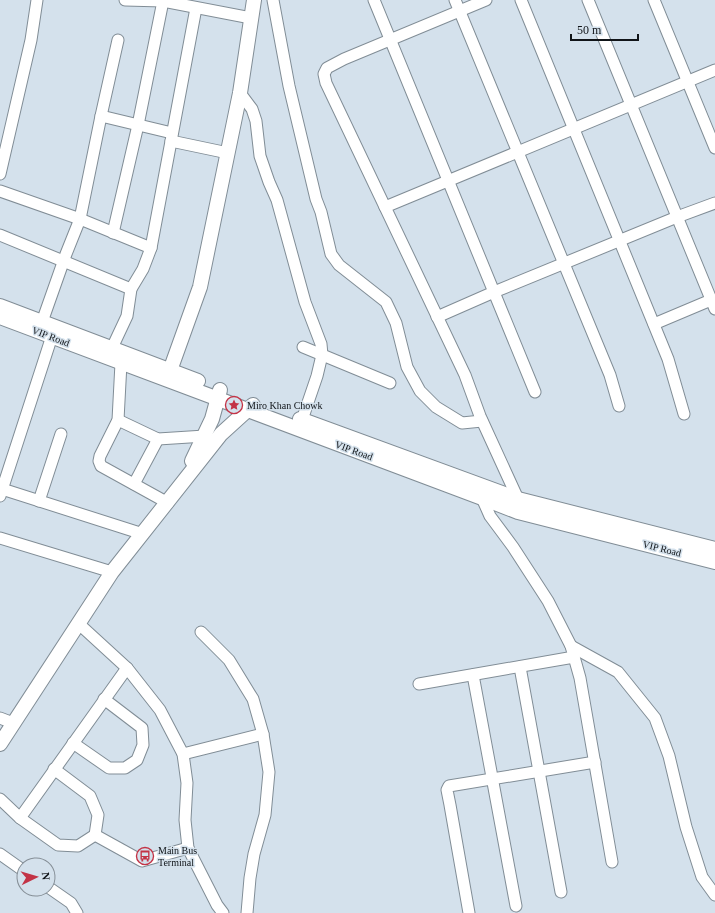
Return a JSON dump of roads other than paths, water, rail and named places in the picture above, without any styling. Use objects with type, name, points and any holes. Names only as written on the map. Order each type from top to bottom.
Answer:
[{"type":"main road","points":[[169,375],[200,287],[240,93],[254,0]]},
{"type":"main road","name":"VIP Road","points":[[0,306],[112,348],[169,375],[252,407],[484,492],[518,499],[715,549]]},
{"type":"main road","name":"VIP Road","points":[[0,317],[121,363],[169,375]]},
{"type":"main road","points":[[171,499],[205,436],[212,419],[219,394]]},
{"type":"main road","points":[[0,744],[112,572],[171,499],[220,434],[252,407]]},
{"type":"main road","name":"VIP Road","points":[[252,407],[302,420],[484,492],[518,512],[715,562]]},
{"type":"street","points":[[0,174],[31,40],[37,0]]},
{"type":"street","points":[[127,0],[181,2],[196,8],[251,18]]},
{"type":"street","points":[[273,0],[290,86],[316,199],[321,212],[331,254],[339,265],[386,302],[396,323],[407,367],[420,391],[436,407],[462,423],[482,421]]},
{"type":"street","points":[[374,0],[535,392]]},
{"type":"street","points":[[455,0],[610,375],[619,406]]},
{"type":"street","points":[[486,0],[327,68],[324,74],[326,83],[384,207],[465,375],[482,421],[518,499]]},
{"type":"street","points":[[521,0],[668,359],[684,414]]},
{"type":"street","points":[[588,0],[713,305],[654,324]]},
{"type":"street","points":[[654,0],[715,148]]},
{"type":"street","points":[[113,233],[138,125],[163,2]]},
{"type":"street","points":[[112,348],[127,316],[132,289],[143,269],[151,248],[196,8]]},
{"type":"street","points":[[42,322],[63,261],[80,219],[118,40]]},
{"type":"street","points":[[384,207],[715,70]]},
{"type":"street","points":[[240,93],[252,109],[256,121],[260,156],[277,200],[304,302],[321,344],[322,355],[317,376],[302,420]]},
{"type":"street","points":[[101,116],[138,125],[172,137],[228,153]]},
{"type":"street","points":[[0,191],[80,219],[151,248]]},
{"type":"street","points":[[437,317],[494,292],[677,217],[715,203]]},
{"type":"street","points":[[0,235],[132,289]]},
{"type":"street","points":[[52,336],[1,492],[39,501],[143,534]]},
{"type":"street","points":[[303,347],[390,383]]},
{"type":"street","points":[[121,363],[118,420],[99,461],[101,466],[134,484],[171,499]]},
{"type":"street","points":[[118,420],[158,439],[205,436]]},
{"type":"street","points":[[39,501],[61,434]]},
{"type":"street","points":[[134,484],[158,439]]},
{"type":"street","points":[[484,492],[490,516],[513,547],[548,602],[571,646],[580,678],[612,862]]},
{"type":"street","points":[[0,538],[112,572]]},
{"type":"street","points":[[79,624],[127,668],[160,710],[183,754],[187,783],[185,820],[188,848],[217,905],[224,913]]},
{"type":"street","points":[[201,632],[229,660],[253,699],[263,734],[269,772],[265,815],[253,860],[247,913]]},
{"type":"street","points":[[571,646],[618,672],[655,718],[669,756],[686,827],[702,877],[711,882],[715,895]]},
{"type":"street","points":[[419,684],[574,658]]},
{"type":"street","points":[[520,667],[561,892]]},
{"type":"street","points":[[20,818],[127,668]]},
{"type":"street","points":[[473,675],[516,906]]},
{"type":"street","points":[[73,743],[109,768],[125,768],[137,760],[143,745],[142,728],[104,699]]},
{"type":"street","points":[[0,718],[14,723]]},
{"type":"street","points":[[183,754],[263,734]]},
{"type":"street","points":[[469,913],[447,790],[449,786],[595,762]]},
{"type":"street","points":[[0,799],[20,818],[58,845],[78,846],[95,835],[98,815],[90,796],[54,769]]},
{"type":"street","points":[[95,835],[142,861],[188,848]]},
{"type":"street","points":[[0,854],[16,865]]},
{"type":"street","points":[[56,893],[71,903],[77,913]]},
{"type":"place","name":"Miro Khan Chowk","points":[[234,405]]},
{"type":"place","name":"Main Bus Terminal","points":[[145,856]]}]
